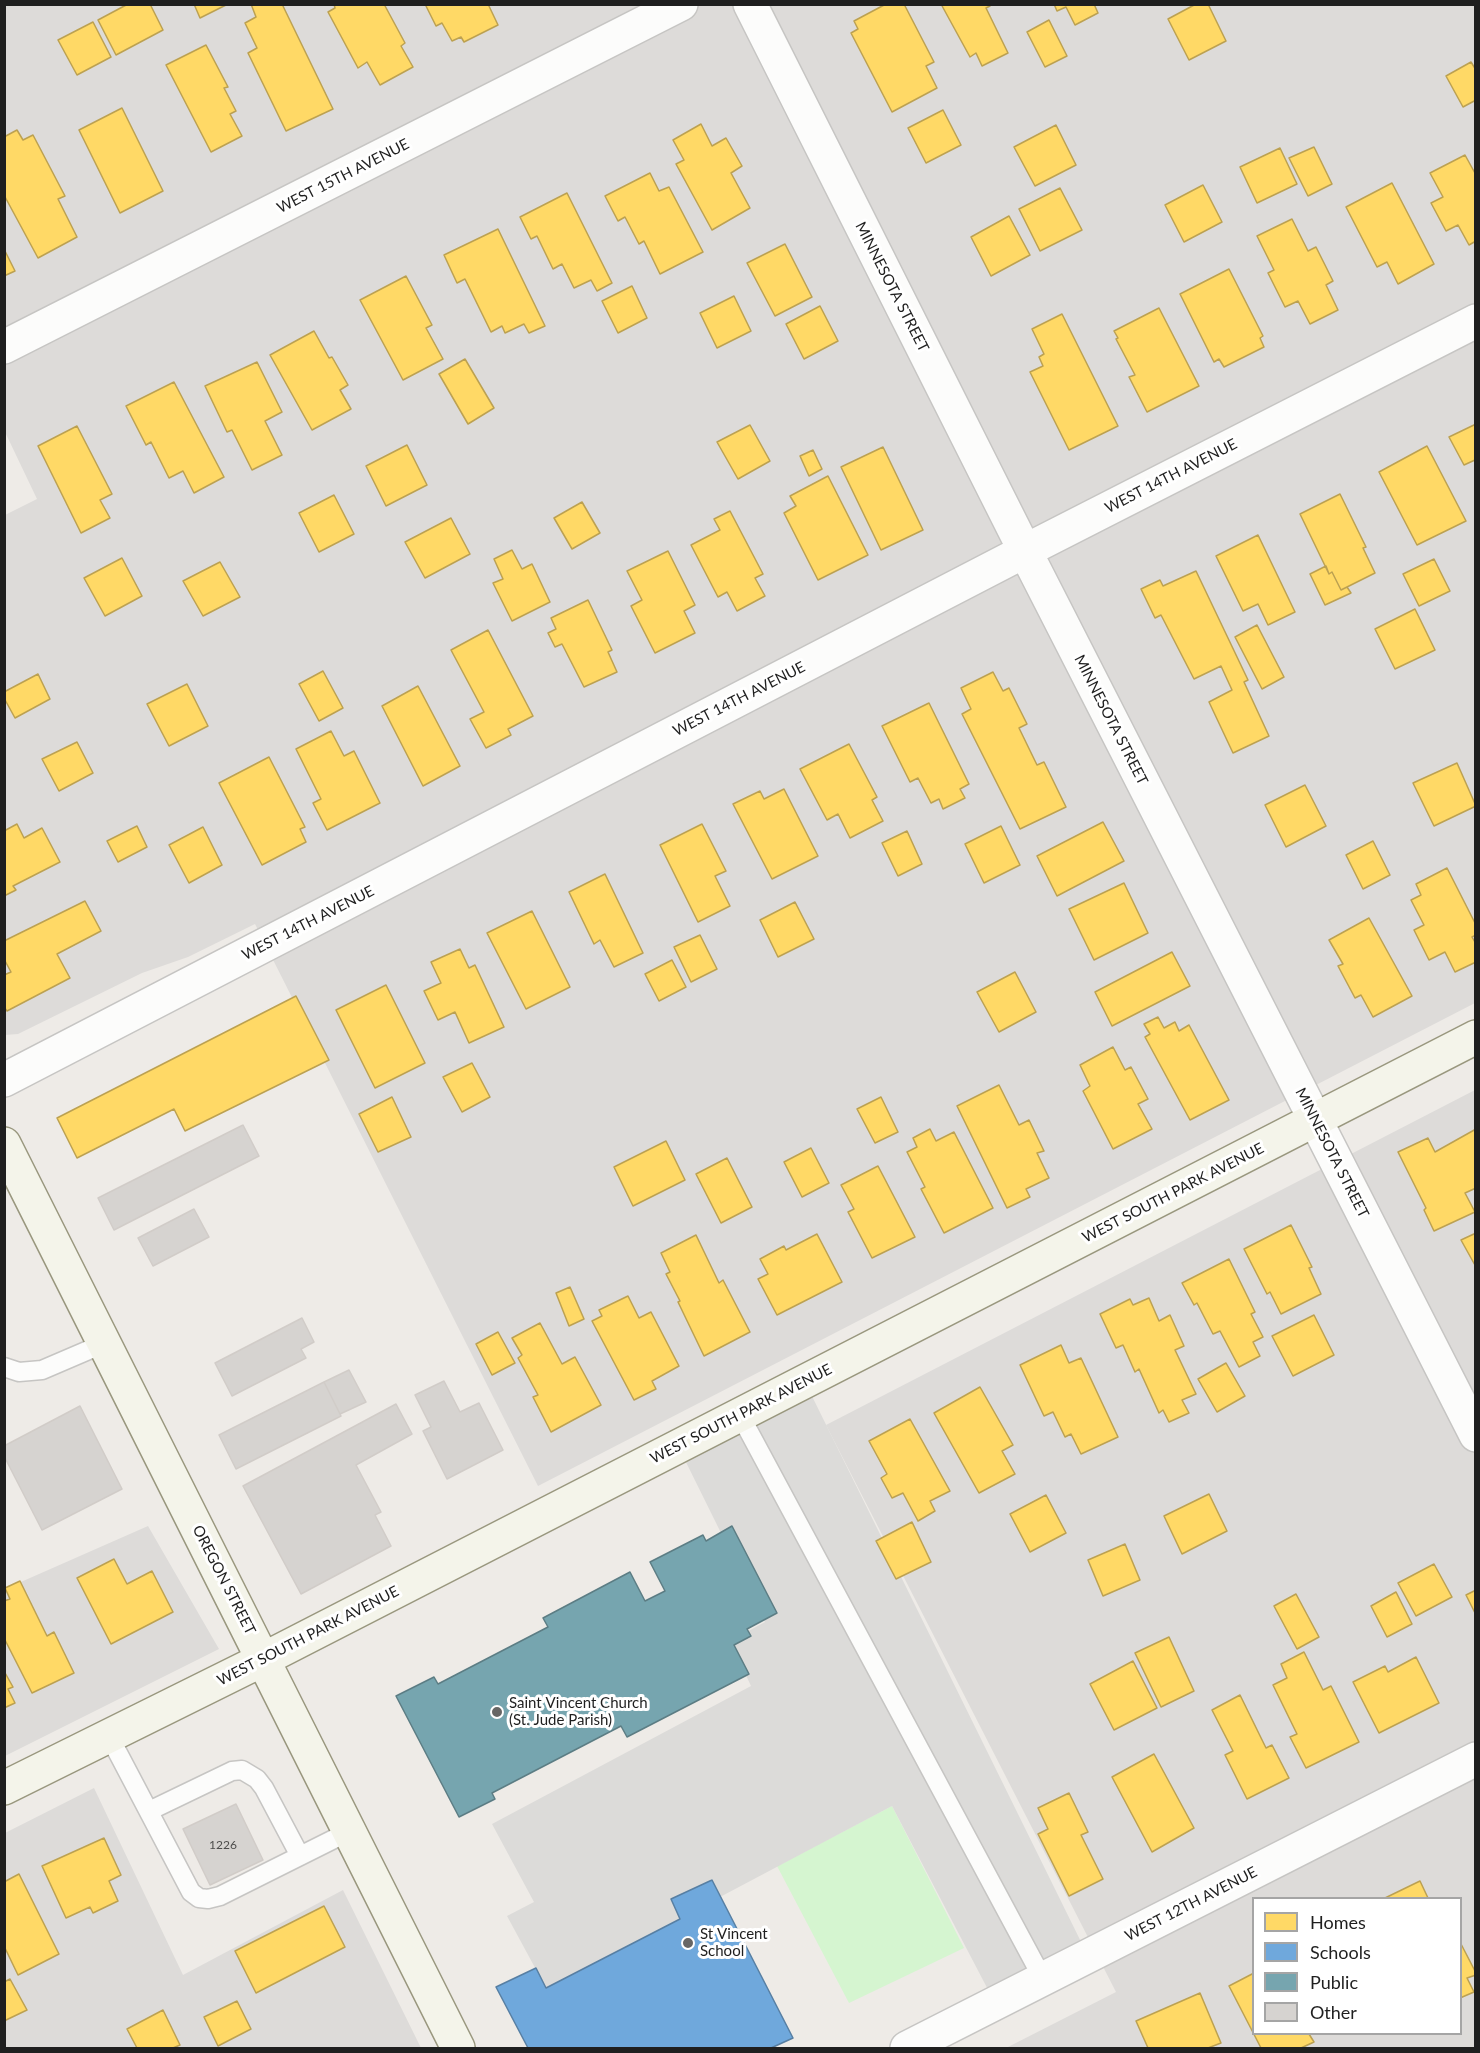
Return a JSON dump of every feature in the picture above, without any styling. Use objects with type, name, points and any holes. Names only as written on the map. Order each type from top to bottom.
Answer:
[{"type":"main road","name":"WEST SOUTH PARK AVENUE","points":[[4,1788],[264,1659],[1476,1037]]},
{"type":"main road","name":"OREGON STREET","points":[[4,1144],[14,1186],[105,1343],[458,2049]]},
{"type":"street","name":"WEST 15TH AVENUE","points":[[4,347],[681,4]]},
{"type":"street","name":"MINNESOTA STREET","points":[[750,4],[1025,551],[1476,1435]]},
{"type":"street","name":"WEST 14TH AVENUE","points":[[4,1080],[1025,551],[1476,321]]},
{"type":"street","name":"WEST 12TH AVENUE","points":[[907,2049],[1476,1759]]},
{"type":"lane","points":[[4,1366],[19,1372],[42,1370],[105,1343]]},
{"type":"lane","points":[[740,1415],[1042,1979]]},
{"type":"lane","points":[[109,1736],[191,1892],[199,1898],[208,1899],[220,1896],[350,1831]]},
{"type":"lane","points":[[149,1811],[232,1771],[242,1770],[257,1779],[264,1788],[300,1856]]},
{"type":"shaded area","points":[[5,5],[1475,5],[1475,1003],[538,1486],[255,924],[188,957],[142,973],[18,1034],[5,1035],[5,515],[37,499],[5,432]]},
{"type":"shaded area","points":[[1475,1090],[1475,2048],[1006,2048],[1116,1992],[826,1425]]},
{"type":"shaded area","points":[[805,1382],[1088,1956],[995,2003],[892,1806],[720,1897],[712,1880],[671,1899],[680,1919],[546,1988],[507,1916],[534,1902],[492,1824],[751,1686],[730,1641],[765,1622],[678,1446]]},
{"type":"shaded area","points":[[148,1526],[219,1649],[5,1756],[5,1589]]},
{"type":"shaded area","points":[[94,1788],[183,1975],[343,1890],[421,2048],[5,2048],[5,1833]]},
{"type":"green space","points":[[892,1806],[964,1948],[849,2003],[777,1866]]},
{"type":"building: Homes","points":[[128,4],[150,4],[163,30],[116,55],[98,20]]},
{"type":"building: Homes","points":[[194,4],[228,4],[200,18]]},
{"type":"building: Homes","points":[[251,4],[282,4],[333,109],[286,131],[248,53],[257,48],[245,23],[256,17]]},
{"type":"building: Homes","points":[[334,4],[384,4],[405,43],[401,46],[413,67],[380,85],[367,62],[358,68],[328,12],[335,8]]},
{"type":"building: Homes","points":[[425,4],[488,4],[498,25],[464,42],[461,37],[452,41],[442,23],[436,26]]},
{"type":"building: Homes","points":[[886,4],[904,4],[934,62],[926,66],[937,88],[892,112],[851,33],[858,29],[854,21]]},
{"type":"building: Homes","points":[[941,4],[989,4],[990,6],[986,8],[1008,53],[982,66],[976,53],[970,57]]},
{"type":"building: Homes","points":[[1054,4],[1094,4],[1098,13],[1075,25],[1066,7],[1057,11]]},
{"type":"building: Homes","points":[[1196,4],[1208,4],[1226,41],[1189,60],[1168,19]]},
{"type":"building: Homes","points":[[1049,20],[1067,56],[1045,67],[1027,32]]},
{"type":"building: Homes","points":[[93,22],[111,57],[77,75],[58,40]]},
{"type":"building: Homes","points":[[206,45],[228,87],[224,88],[236,111],[230,114],[242,136],[211,152],[166,65]]},
{"type":"building: Homes","points":[[1471,62],[1476,70],[1476,100],[1463,107],[1446,76]]},
{"type":"building: Homes","points":[[122,108],[163,191],[120,213],[79,130]]},
{"type":"building: Homes","points":[[943,110],[961,145],[926,163],[908,128]]},
{"type":"building: Homes","points":[[701,124],[712,146],[726,138],[742,166],[731,173],[750,208],[712,230],[676,164],[684,160],[673,140]]},
{"type":"building: Homes","points":[[1056,125],[1076,165],[1035,186],[1014,147]]},
{"type":"building: Homes","points":[[17,130],[23,140],[33,135],[65,196],[58,199],[77,237],[38,258],[4,195],[4,137]]},
{"type":"building: Homes","points":[[1314,147],[1332,184],[1308,196],[1289,158]]},
{"type":"building: Homes","points":[[1280,148],[1297,184],[1257,203],[1240,167]]},
{"type":"building: Homes","points":[[1465,155],[1476,175],[1476,241],[1469,245],[1458,225],[1446,231],[1431,203],[1443,197],[1430,173]]},
{"type":"building: Homes","points":[[650,173],[659,191],[669,187],[703,252],[660,274],[644,241],[639,244],[625,217],[618,221],[605,196]]},
{"type":"building: Homes","points":[[1392,183],[1434,264],[1398,284],[1387,262],[1377,267],[1346,207]]},
{"type":"building: Homes","points":[[1203,185],[1222,222],[1184,242],[1165,205]]},
{"type":"building: Homes","points":[[1060,188],[1082,230],[1040,251],[1019,209]]},
{"type":"building: Homes","points":[[567,193],[612,283],[597,291],[591,280],[574,288],[562,264],[553,269],[537,236],[531,239],[520,217]]},
{"type":"building: Homes","points":[[1009,216],[1030,255],[991,276],[971,237]]},
{"type":"building: Homes","points":[[1292,219],[1308,251],[1316,247],[1333,281],[1326,285],[1338,310],[1310,324],[1298,301],[1285,307],[1268,273],[1274,270],[1257,236]]},
{"type":"building: Homes","points":[[498,229],[545,326],[529,333],[524,324],[505,333],[502,326],[491,332],[465,279],[457,283],[444,255]]},
{"type":"building: Homes","points":[[785,244],[812,297],[775,316],[747,263]]},
{"type":"building: Homes","points":[[4,249],[15,271],[4,276]]},
{"type":"building: Homes","points":[[1229,269],[1263,336],[1260,338],[1264,347],[1224,367],[1219,359],[1214,362],[1180,294]]},
{"type":"building: Homes","points":[[406,276],[432,325],[426,328],[443,359],[403,380],[360,300]]},
{"type":"building: Homes","points":[[632,286],[647,318],[618,333],[602,301]]},
{"type":"building: Homes","points":[[734,296],[751,331],[717,348],[700,313]]},
{"type":"building: Homes","points":[[820,306],[838,341],[804,359],[786,324]]},
{"type":"building: Homes","points":[[1159,308],[1199,386],[1147,412],[1129,377],[1135,375],[1114,331]]},
{"type":"building: Homes","points":[[1062,314],[1118,426],[1069,450],[1030,372],[1043,366],[1039,357],[1044,354],[1032,329]]},
{"type":"building: Homes","points":[[314,331],[348,385],[340,390],[351,409],[312,430],[270,355]]},
{"type":"building: Homes","points":[[465,359],[494,408],[468,424],[439,374]]},
{"type":"building: Homes","points":[[257,362],[282,412],[265,421],[282,455],[252,470],[232,430],[227,432],[205,386]]},
{"type":"building: Homes","points":[[174,382],[224,477],[194,493],[183,471],[169,478],[151,442],[146,445],[126,406]]},
{"type":"building: Homes","points":[[1476,424],[1476,461],[1464,465],[1449,437]]},
{"type":"building: Homes","points":[[750,425],[770,461],[738,479],[717,442]]},
{"type":"building: Homes","points":[[77,426],[112,494],[100,500],[110,518],[81,533],[38,446]]},
{"type":"building: Homes","points":[[407,445],[427,485],[386,506],[366,466]]},
{"type":"building: Homes","points":[[1427,446],[1466,521],[1417,545],[1379,472]]},
{"type":"building: Homes","points":[[883,447],[923,530],[881,550],[841,467]]},
{"type":"building: Homes","points":[[813,450],[822,469],[809,476],[800,456]]},
{"type":"building: Homes","points":[[828,476],[868,555],[818,580],[784,513],[796,506],[790,496]]},
{"type":"building: Homes","points":[[1340,494],[1366,547],[1363,548],[1375,573],[1341,590],[1332,572],[1329,574],[1300,514]]},
{"type":"building: Homes","points":[[334,495],[354,534],[319,552],[299,513]]},
{"type":"building: Homes","points":[[582,502],[600,533],[572,549],[554,518]]},
{"type":"building: Homes","points":[[730,511],[763,574],[755,578],[765,596],[737,611],[727,592],[718,597],[691,545],[720,530],[714,519]]},
{"type":"building: Homes","points":[[451,518],[470,554],[425,578],[405,542]]},
{"type":"building: Homes","points":[[1258,535],[1295,612],[1268,625],[1258,604],[1243,611],[1216,556]]},
{"type":"building: Homes","points":[[512,550],[522,569],[532,564],[550,602],[512,621],[493,583],[503,579],[494,559]]},
{"type":"building: Homes","points":[[668,551],[695,605],[684,611],[695,633],[655,653],[631,606],[642,600],[627,571]]},
{"type":"building: Homes","points":[[122,558],[142,596],[105,616],[84,578]]},
{"type":"building: Homes","points":[[1434,559],[1450,591],[1419,606],[1403,574]]},
{"type":"building: Homes","points":[[220,562],[240,597],[203,616],[183,581]]},
{"type":"building: Homes","points":[[1326,566],[1329,574],[1332,572],[1341,590],[1347,587],[1351,593],[1325,605],[1310,574]]},
{"type":"building: Homes","points":[[1196,571],[1248,680],[1244,682],[1269,736],[1233,753],[1209,702],[1232,690],[1221,666],[1194,679],[1161,615],[1155,618],[1141,589],[1160,580],[1163,586]]},
{"type":"building: Homes","points":[[588,600],[612,650],[608,652],[617,672],[584,687],[562,644],[555,647],[548,633],[556,629],[551,618]]},
{"type":"building: Homes","points":[[1415,609],[1435,650],[1395,669],[1375,629]]},
{"type":"building: Homes","points":[[1257,625],[1284,677],[1262,689],[1235,637]]},
{"type":"building: Homes","points":[[488,630],[533,716],[508,729],[511,735],[486,748],[470,719],[484,712],[451,650]]},
{"type":"building: Homes","points":[[323,671],[343,708],[319,721],[299,684]]},
{"type":"building: Homes","points":[[993,672],[1003,691],[1009,688],[1027,724],[1019,728],[1037,765],[1044,762],[1066,807],[1020,829],[962,714],[971,709],[961,688]]},
{"type":"building: Homes","points":[[38,674],[50,699],[15,718],[4,698],[4,692]]},
{"type":"building: Homes","points":[[187,684],[208,726],[169,746],[147,704]]},
{"type":"building: Homes","points":[[418,686],[460,766],[423,786],[382,706]]},
{"type":"building: Homes","points":[[929,703],[969,784],[960,789],[965,798],[943,809],[939,799],[931,803],[918,778],[910,782],[882,726]]},
{"type":"building: Homes","points":[[331,731],[344,756],[354,751],[380,803],[327,830],[313,803],[321,799],[296,749]]},
{"type":"building: Homes","points":[[77,742],[93,773],[59,791],[42,759]]},
{"type":"building: Homes","points":[[849,744],[877,797],[872,800],[883,821],[850,838],[838,814],[827,820],[800,769]]},
{"type":"building: Homes","points":[[269,757],[305,827],[300,829],[306,842],[262,865],[219,783]]},
{"type":"building: Homes","points":[[1457,763],[1476,806],[1434,826],[1413,783]]},
{"type":"building: Homes","points":[[1305,785],[1326,826],[1286,847],[1265,805]]},
{"type":"building: Homes","points":[[784,789],[818,856],[772,879],[733,804],[760,791],[764,799]]},
{"type":"building: Homes","points":[[1103,822],[1124,861],[1057,896],[1037,856]]},
{"type":"building: Homes","points":[[17,824],[24,838],[42,828],[60,862],[13,886],[16,890],[4,896],[4,831]]},
{"type":"building: Homes","points":[[702,824],[726,871],[715,876],[730,906],[698,922],[660,845]]},
{"type":"building: Homes","points":[[137,826],[147,847],[118,862],[107,841]]},
{"type":"building: Homes","points":[[1001,826],[1020,865],[984,883],[965,844]]},
{"type":"building: Homes","points":[[203,827],[222,865],[189,883],[169,845]]},
{"type":"building: Homes","points":[[907,831],[922,864],[898,876],[882,843]]},
{"type":"building: Homes","points":[[1373,841],[1390,875],[1363,889],[1346,855]]},
{"type":"building: Homes","points":[[1447,868],[1476,925],[1476,935],[1472,937],[1476,944],[1476,962],[1455,972],[1445,952],[1429,960],[1414,930],[1424,925],[1411,900],[1421,895],[1416,884]]},
{"type":"building: Homes","points":[[605,874],[643,953],[614,967],[600,940],[594,944],[569,892]]},
{"type":"building: Homes","points":[[1124,883],[1148,933],[1094,960],[1069,909]]},
{"type":"building: Homes","points":[[85,901],[101,931],[57,954],[70,978],[7,1011],[4,1007],[4,975],[11,972],[4,959],[4,941]]},
{"type":"building: Homes","points":[[795,902],[814,939],[778,957],[760,920]]},
{"type":"building: Homes","points":[[532,911],[570,987],[526,1009],[487,933]]},
{"type":"building: Homes","points":[[1369,918],[1412,996],[1373,1017],[1361,995],[1355,998],[1338,966],[1343,964],[1329,940]]},
{"type":"building: Homes","points":[[700,935],[717,969],[691,982],[674,947]]},
{"type":"building: Homes","points":[[460,949],[469,968],[475,965],[504,1027],[469,1043],[455,1012],[438,1020],[424,991],[441,983],[431,962]]},
{"type":"building: Homes","points":[[1172,952],[1190,986],[1112,1026],[1095,992]]},
{"type":"building: Homes","points":[[672,960],[686,987],[659,1001],[645,974]]},
{"type":"building: Homes","points":[[1015,972],[1036,1012],[999,1032],[977,992]]},
{"type":"building: Homes","points":[[386,985],[425,1063],[375,1088],[336,1010]]},
{"type":"building: Homes","points":[[296,996],[329,1060],[185,1131],[174,1109],[77,1158],[57,1118]]},
{"type":"building: Homes","points":[[1158,1017],[1164,1028],[1175,1022],[1179,1031],[1189,1025],[1229,1100],[1190,1120],[1145,1037],[1150,1034],[1144,1024]]},
{"type":"building: Homes","points":[[1113,1047],[1125,1070],[1131,1067],[1148,1099],[1138,1104],[1152,1129],[1113,1149],[1083,1091],[1090,1086],[1080,1065]]},
{"type":"building: Homes","points":[[472,1063],[490,1097],[462,1112],[443,1077]]},
{"type":"building: Homes","points":[[999,1085],[1019,1125],[1029,1120],[1044,1151],[1037,1153],[1049,1178],[1026,1189],[1030,1197],[1007,1208],[957,1106]]},
{"type":"building: Homes","points":[[392,1097],[411,1137],[378,1152],[359,1114]]},
{"type":"building: Homes","points":[[881,1097],[898,1132],[875,1143],[857,1109]]},
{"type":"building: Homes","points":[[930,1129],[936,1141],[954,1132],[993,1208],[944,1233],[921,1189],[925,1187],[907,1152],[917,1147],[913,1138]]},
{"type":"building: Homes","points":[[1476,1129],[1476,1188],[1465,1193],[1475,1212],[1434,1231],[1424,1210],[1426,1208],[1398,1152],[1428,1138],[1435,1152]]},
{"type":"building: Homes","points":[[666,1141],[685,1180],[633,1206],[614,1167]]},
{"type":"building: Homes","points":[[811,1148],[829,1183],[802,1197],[784,1162]]},
{"type":"building: Homes","points":[[727,1158],[752,1207],[721,1223],[696,1174]]},
{"type":"building: Homes","points":[[878,1166],[915,1237],[872,1258],[848,1212],[854,1209],[841,1185]]},
{"type":"building: Homes","points":[[1291,1225],[1312,1267],[1309,1268],[1321,1294],[1281,1314],[1270,1292],[1267,1294],[1244,1249]]},
{"type":"building: Homes","points":[[1476,1233],[1476,1267],[1461,1240]]},
{"type":"building: Homes","points":[[817,1234],[842,1282],[777,1315],[758,1279],[768,1274],[760,1259],[784,1246],[786,1250]]},
{"type":"building: Homes","points":[[696,1235],[719,1283],[723,1280],[750,1332],[704,1356],[666,1274],[670,1272],[661,1253]]},
{"type":"building: Homes","points":[[1229,1259],[1255,1312],[1251,1314],[1263,1337],[1253,1342],[1260,1356],[1239,1367],[1220,1331],[1213,1334],[1197,1303],[1194,1305],[1182,1283]]},
{"type":"building: Homes","points":[[570,1287],[584,1319],[569,1326],[556,1293]]},
{"type":"building: Homes","points":[[628,1296],[639,1318],[651,1312],[679,1366],[652,1381],[656,1389],[634,1400],[592,1321],[602,1316],[599,1310]]},
{"type":"building: Homes","points":[[1149,1298],[1159,1321],[1170,1315],[1184,1346],[1175,1350],[1196,1394],[1182,1400],[1189,1413],[1169,1422],[1163,1410],[1159,1413],[1139,1369],[1135,1372],[1123,1345],[1116,1348],[1100,1314],[1130,1299],[1133,1305]]},
{"type":"building: Homes","points":[[1314,1315],[1334,1355],[1293,1376],[1272,1336]]},
{"type":"building: Homes","points":[[540,1323],[562,1364],[575,1357],[601,1405],[551,1432],[533,1397],[538,1395],[518,1358],[522,1355],[512,1338]]},
{"type":"building: Homes","points":[[498,1332],[515,1363],[492,1375],[476,1344]]},
{"type":"building: Homes","points":[[1061,1345],[1069,1363],[1081,1358],[1118,1437],[1081,1454],[1071,1434],[1065,1437],[1053,1412],[1044,1416],[1020,1365]]},
{"type":"building: Homes","points":[[1226,1363],[1245,1396],[1217,1412],[1198,1379]]},
{"type":"building: Homes","points":[[980,1387],[1013,1445],[1002,1451],[1015,1474],[979,1493],[934,1413]]},
{"type":"building: Homes","points":[[910,1419],[950,1491],[930,1501],[935,1511],[918,1521],[903,1493],[892,1498],[881,1478],[887,1474],[869,1441]]},
{"type":"building: Homes","points":[[1209,1494],[1227,1531],[1182,1554],[1164,1516]]},
{"type":"building: Homes","points":[[1046,1495],[1066,1533],[1030,1552],[1010,1514]]},
{"type":"building: Homes","points":[[912,1522],[931,1562],[896,1579],[876,1541]]},
{"type":"building: Homes","points":[[1125,1544],[1140,1580],[1103,1596],[1088,1560]]},
{"type":"building: Homes","points":[[114,1559],[127,1584],[152,1571],[173,1612],[111,1644],[77,1578]]},
{"type":"building: Homes","points":[[1434,1564],[1452,1597],[1416,1616],[1398,1583]]},
{"type":"building: Homes","points":[[20,1581],[47,1636],[54,1632],[74,1673],[32,1693],[4,1638],[4,1601],[10,1599],[5,1588]]},
{"type":"building: Homes","points":[[1476,1590],[1476,1615],[1466,1595]]},
{"type":"building: Homes","points":[[1396,1592],[1412,1624],[1387,1637],[1371,1606]]},
{"type":"building: Homes","points":[[1296,1594],[1319,1637],[1297,1649],[1274,1606]]},
{"type":"building: Homes","points":[[1169,1637],[1194,1691],[1161,1707],[1135,1653]]},
{"type":"building: Homes","points":[[1304,1652],[1323,1690],[1331,1686],[1359,1742],[1306,1768],[1290,1737],[1297,1734],[1273,1685],[1287,1678],[1281,1664]]},
{"type":"building: Homes","points":[[1416,1657],[1439,1703],[1379,1733],[1353,1682],[1385,1666],[1388,1672]]},
{"type":"building: Homes","points":[[1133,1661],[1157,1708],[1114,1730],[1090,1684]]},
{"type":"building: Homes","points":[[4,1671],[13,1687],[8,1689],[15,1703],[4,1708]]},
{"type":"building: Homes","points":[[1240,1695],[1266,1748],[1272,1745],[1289,1778],[1247,1799],[1225,1755],[1233,1751],[1212,1710]]},
{"type":"building: Homes","points":[[1154,1754],[1194,1828],[1152,1852],[1112,1777]]},
{"type":"building: Homes","points":[[1069,1793],[1088,1832],[1081,1835],[1103,1879],[1069,1896],[1038,1834],[1048,1829],[1038,1808]]},
{"type":"building: Homes","points":[[104,1838],[121,1875],[109,1881],[118,1901],[93,1913],[90,1907],[66,1918],[42,1866]]},
{"type":"building: Homes","points":[[19,1874],[59,1954],[18,1975],[4,1946],[4,1882]]},
{"type":"building: Homes","points":[[1420,1881],[1428,1897],[1387,1897]]},
{"type":"building: Homes","points":[[324,1906],[345,1947],[256,1993],[235,1951]]},
{"type":"building: Homes","points":[[1462,1946],[1476,1973],[1467,1978],[1474,1992],[1462,1997]]},
{"type":"building: Homes","points":[[1252,1974],[1252,2031],[1229,1986]]},
{"type":"building: Homes","points":[[10,1979],[27,2010],[4,2021],[4,1982]]},
{"type":"building: Homes","points":[[1200,1993],[1221,2043],[1208,2048],[1148,2048],[1136,2021]]},
{"type":"building: Homes","points":[[237,2001],[251,2029],[218,2046],[204,2017]]},
{"type":"building: Homes","points":[[163,2010],[180,2045],[173,2048],[137,2048],[127,2029]]},
{"type":"building: Homes","points":[[1254,2035],[1310,2035],[1314,2042],[1301,2048],[1261,2048]]},
{"type":"building: Schools","name":"St Vincent School","points":[[712,1880],[793,2038],[771,2048],[528,2048],[496,1987],[536,1968],[546,1988],[680,1919],[671,1899]]},
{"type":"building: Public","points":[[732,1526],[777,1613],[747,1629],[751,1636],[734,1645],[749,1674],[627,1737],[621,1726],[492,1793],[495,1799],[459,1817],[396,1696],[434,1677],[438,1684],[548,1627],[543,1618],[630,1572],[645,1601],[665,1591],[650,1562],[703,1535],[706,1541]]},
{"type":"building: Other","points":[[243,1125],[259,1156],[114,1230],[98,1198]]},
{"type":"building: Other","points":[[194,1209],[209,1237],[153,1266],[138,1238]]},
{"type":"building: Other","points":[[302,1318],[314,1342],[301,1349],[306,1358],[232,1396],[215,1363]]},
{"type":"building: Other","points":[[349,1370],[366,1402],[340,1414],[324,1382]]},
{"type":"building: Other","points":[[444,1381],[460,1412],[479,1403],[503,1450],[447,1479],[423,1431],[431,1427],[415,1395]]},
{"type":"building: Other","points":[[324,1382],[341,1416],[236,1469],[219,1435]]},
{"type":"building: Other","points":[[396,1404],[412,1434],[356,1465],[381,1512],[375,1515],[391,1546],[301,1594],[243,1486]]},
{"type":"building: Other","points":[[80,1406],[122,1489],[42,1530],[4,1456],[4,1446]]},
{"type":"building: Other","points":[[236,1804],[263,1860],[210,1885],[183,1829]]},
{"type":"place","name":"Saint Vincent Church (St. Jude Parish)","points":[[497,1712]]},
{"type":"place","name":"St Vincent School","points":[[688,1943]]}]
